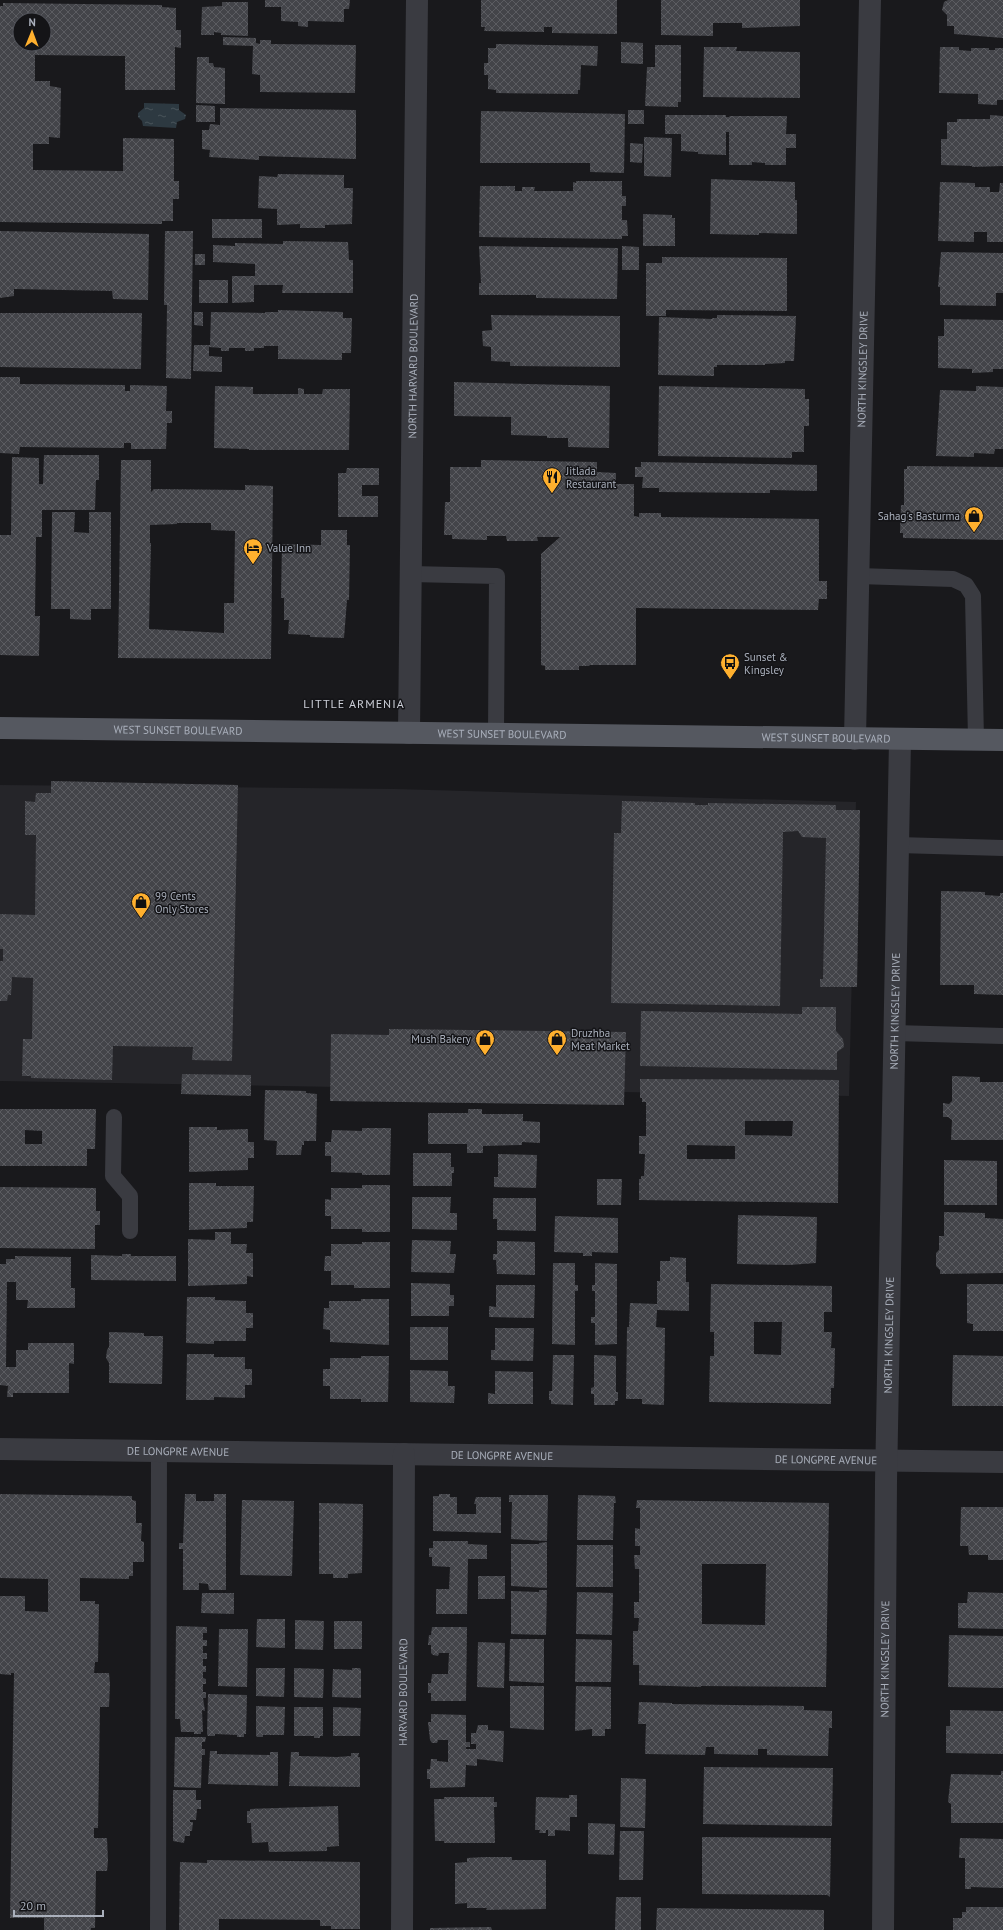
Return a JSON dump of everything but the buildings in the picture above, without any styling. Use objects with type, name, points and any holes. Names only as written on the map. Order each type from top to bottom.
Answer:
[{"type":"main road","name":"WEST SUNSET BOULEVARD","points":[[0,728],[900,740],[1003,740]]},
{"type":"street","name":"NORTH HARVARD BOULEVARD","points":[[409,733],[412,574],[417,0]]},
{"type":"street","name":"NORTH KINGSLEY DRIVE","points":[[855,739],[870,0]]},
{"type":"street","name":"NORTH KINGSLEY DRIVE","points":[[883,1930],[886,1460],[900,740]]},
{"type":"street","name":"DE LONGPRE AVENUE","points":[[0,1449],[1003,1462]]},
{"type":"street","name":"HARVARD BOULEVARD","points":[[402,1930],[404,1454]]},
{"type":"lane","points":[[412,574],[497,576],[496,734]]},
{"type":"lane","points":[[858,576],[953,579],[966,585],[973,596],[976,740]]},
{"type":"lane","points":[[898,845],[1003,848]]},
{"type":"lane","points":[[894,1033],[1003,1036]]},
{"type":"lane","points":[[114,1117],[112,1176],[130,1196],[130,1231]]},
{"type":"lane","points":[[158,1930],[159,1451]]},
{"type":"shaded area","points":[[0,785],[395,789],[856,802],[849,1096],[0,1081]]},
{"type":"water","points":[[144,103],[179,104],[179,110],[186,115],[185,119],[177,122],[176,128],[143,126],[142,121],[138,117],[138,113],[144,108]]},
{"type":"place","name":"Jitlada Restaurant","points":[[552,494]]},
{"type":"place","name":"Sahag's Basturma","points":[[974,533]]},
{"type":"place","name":"Value Inn","points":[[253,565]]},
{"type":"place","name":"Sunset & Kingsley","points":[[730,680]]},
{"type":"place","name":"99 Cents Only Stores","points":[[141,919]]},
{"type":"place","name":"Mush Bakery","points":[[485,1056]]},
{"type":"place","name":"Druzhba Meat Market","points":[[557,1056]]},
{"type":"district","name":"LITTLE ARMENIA","points":[[354,704]]}]
